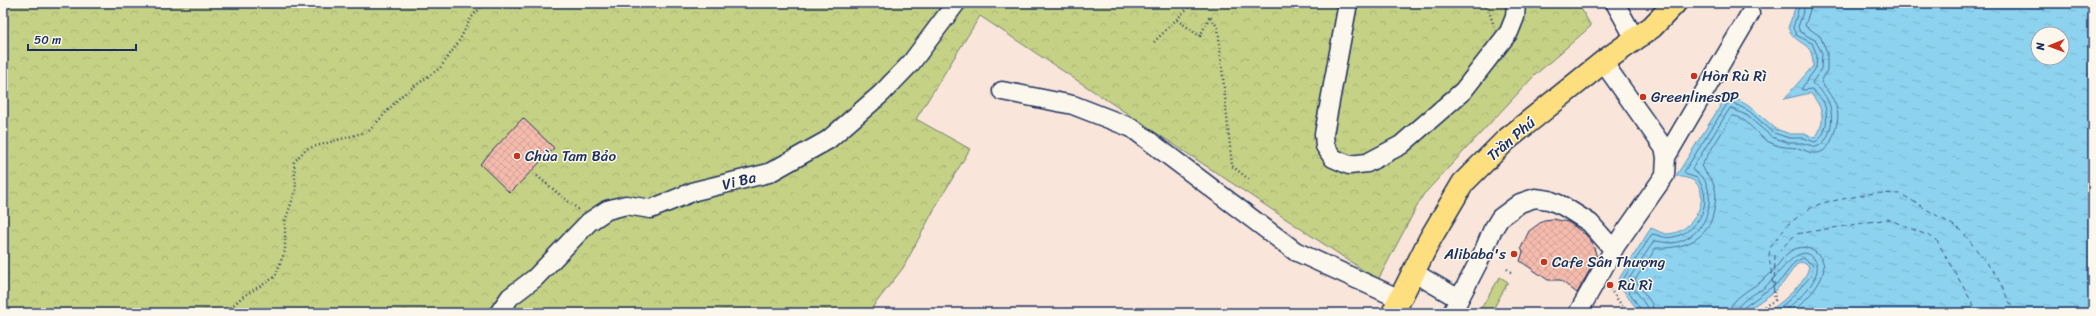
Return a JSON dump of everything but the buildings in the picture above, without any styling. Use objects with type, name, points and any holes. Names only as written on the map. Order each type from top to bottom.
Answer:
[{"type":"main road","name":"Trần Phú","points":[[1397,306],[1413,272],[1463,183],[1506,140],[1603,62],[1652,27],[1675,3]]},
{"type":"street","name":"Vi Ba","points":[[499,313],[510,297],[535,278],[589,222],[607,210],[626,205],[651,209],[695,192],[769,173],[828,140],[881,94],[912,63],[956,3]]},
{"type":"street","points":[[1348,3],[1324,134],[1325,146],[1333,158],[1349,165],[1367,163],[1400,145],[1463,91],[1509,32],[1515,17],[1516,3]]},
{"type":"street","points":[[1615,3],[1635,39]]},
{"type":"street","points":[[1666,157],[1750,14]]},
{"type":"street","points":[[1578,313],[1613,249],[1665,175],[1666,157],[1664,148],[1603,62]]},
{"type":"street","points":[[1002,91],[1074,105],[1132,128],[1295,251],[1397,306]]},
{"type":"street","points":[[1413,272],[1455,306],[1482,256],[1492,231],[1500,218],[1520,203],[1535,198],[1563,206],[1590,222],[1613,249]]},
{"type":"path","points":[[225,313],[242,296],[275,276],[285,251],[285,221],[296,190],[294,162],[306,150],[368,131],[401,96],[440,68],[458,43],[471,18],[483,5],[524,8],[542,3]]},
{"type":"path","points":[[1154,42],[1193,3]]},
{"type":"path","points":[[1177,20],[1200,36],[1210,16],[1218,28],[1232,166],[1251,181]]},
{"type":"path","points":[[537,176],[580,211]]},
{"type":"path","points":[[1507,269],[1513,274]]},
{"type":"path","points":[[1599,275],[1627,313]]},
{"type":"path","points":[[1754,313],[1775,300],[1774,292]]},
{"type":"green space","points":[[3,3],[1578,3],[1591,26],[1535,75],[1423,195],[1378,280],[980,16],[916,119],[970,149],[936,206],[903,268],[868,313],[3,313]]},
{"type":"green space","points":[[1500,277],[1508,282],[1491,313],[1478,313]]},
{"type":"water","points":[[1797,3],[2093,3],[2093,313],[1765,313],[1778,305],[1798,286],[1809,266],[1802,262],[1796,265],[1783,283],[1774,292],[1743,313],[1640,313],[1617,282],[1651,228],[1666,234],[1676,233],[1692,221],[1697,213],[1701,204],[1699,187],[1692,180],[1676,176],[1728,94],[1752,108],[1776,129],[1790,134],[1805,134],[1815,138],[1819,132],[1822,114],[1818,104],[1810,93],[1784,99],[1813,66],[1811,52],[1792,35],[1788,28]]},
{"type":"ferry route","points":[[1774,292],[1769,256],[1770,248],[1786,226],[1807,210],[1822,203],[1874,193],[1901,194],[1961,230],[1996,275],[2015,313]]},
{"type":"ferry route","points":[[1774,287],[1775,255],[1796,234],[1888,219],[1936,239],[1978,313]]},
{"type":"place","name":"Hòn Rù Rì","points":[[1694,76]]},
{"type":"place","name":"GreenlinesDP","points":[[1643,97]]},
{"type":"place","name":"Chùa Tam Bảo","points":[[517,156]]},
{"type":"place","name":"Alibaba's","points":[[1514,254]]},
{"type":"place","name":"Cafe Sân Thượng","points":[[1544,262]]},
{"type":"place","name":"Rù Rì","points":[[1610,285]]}]
